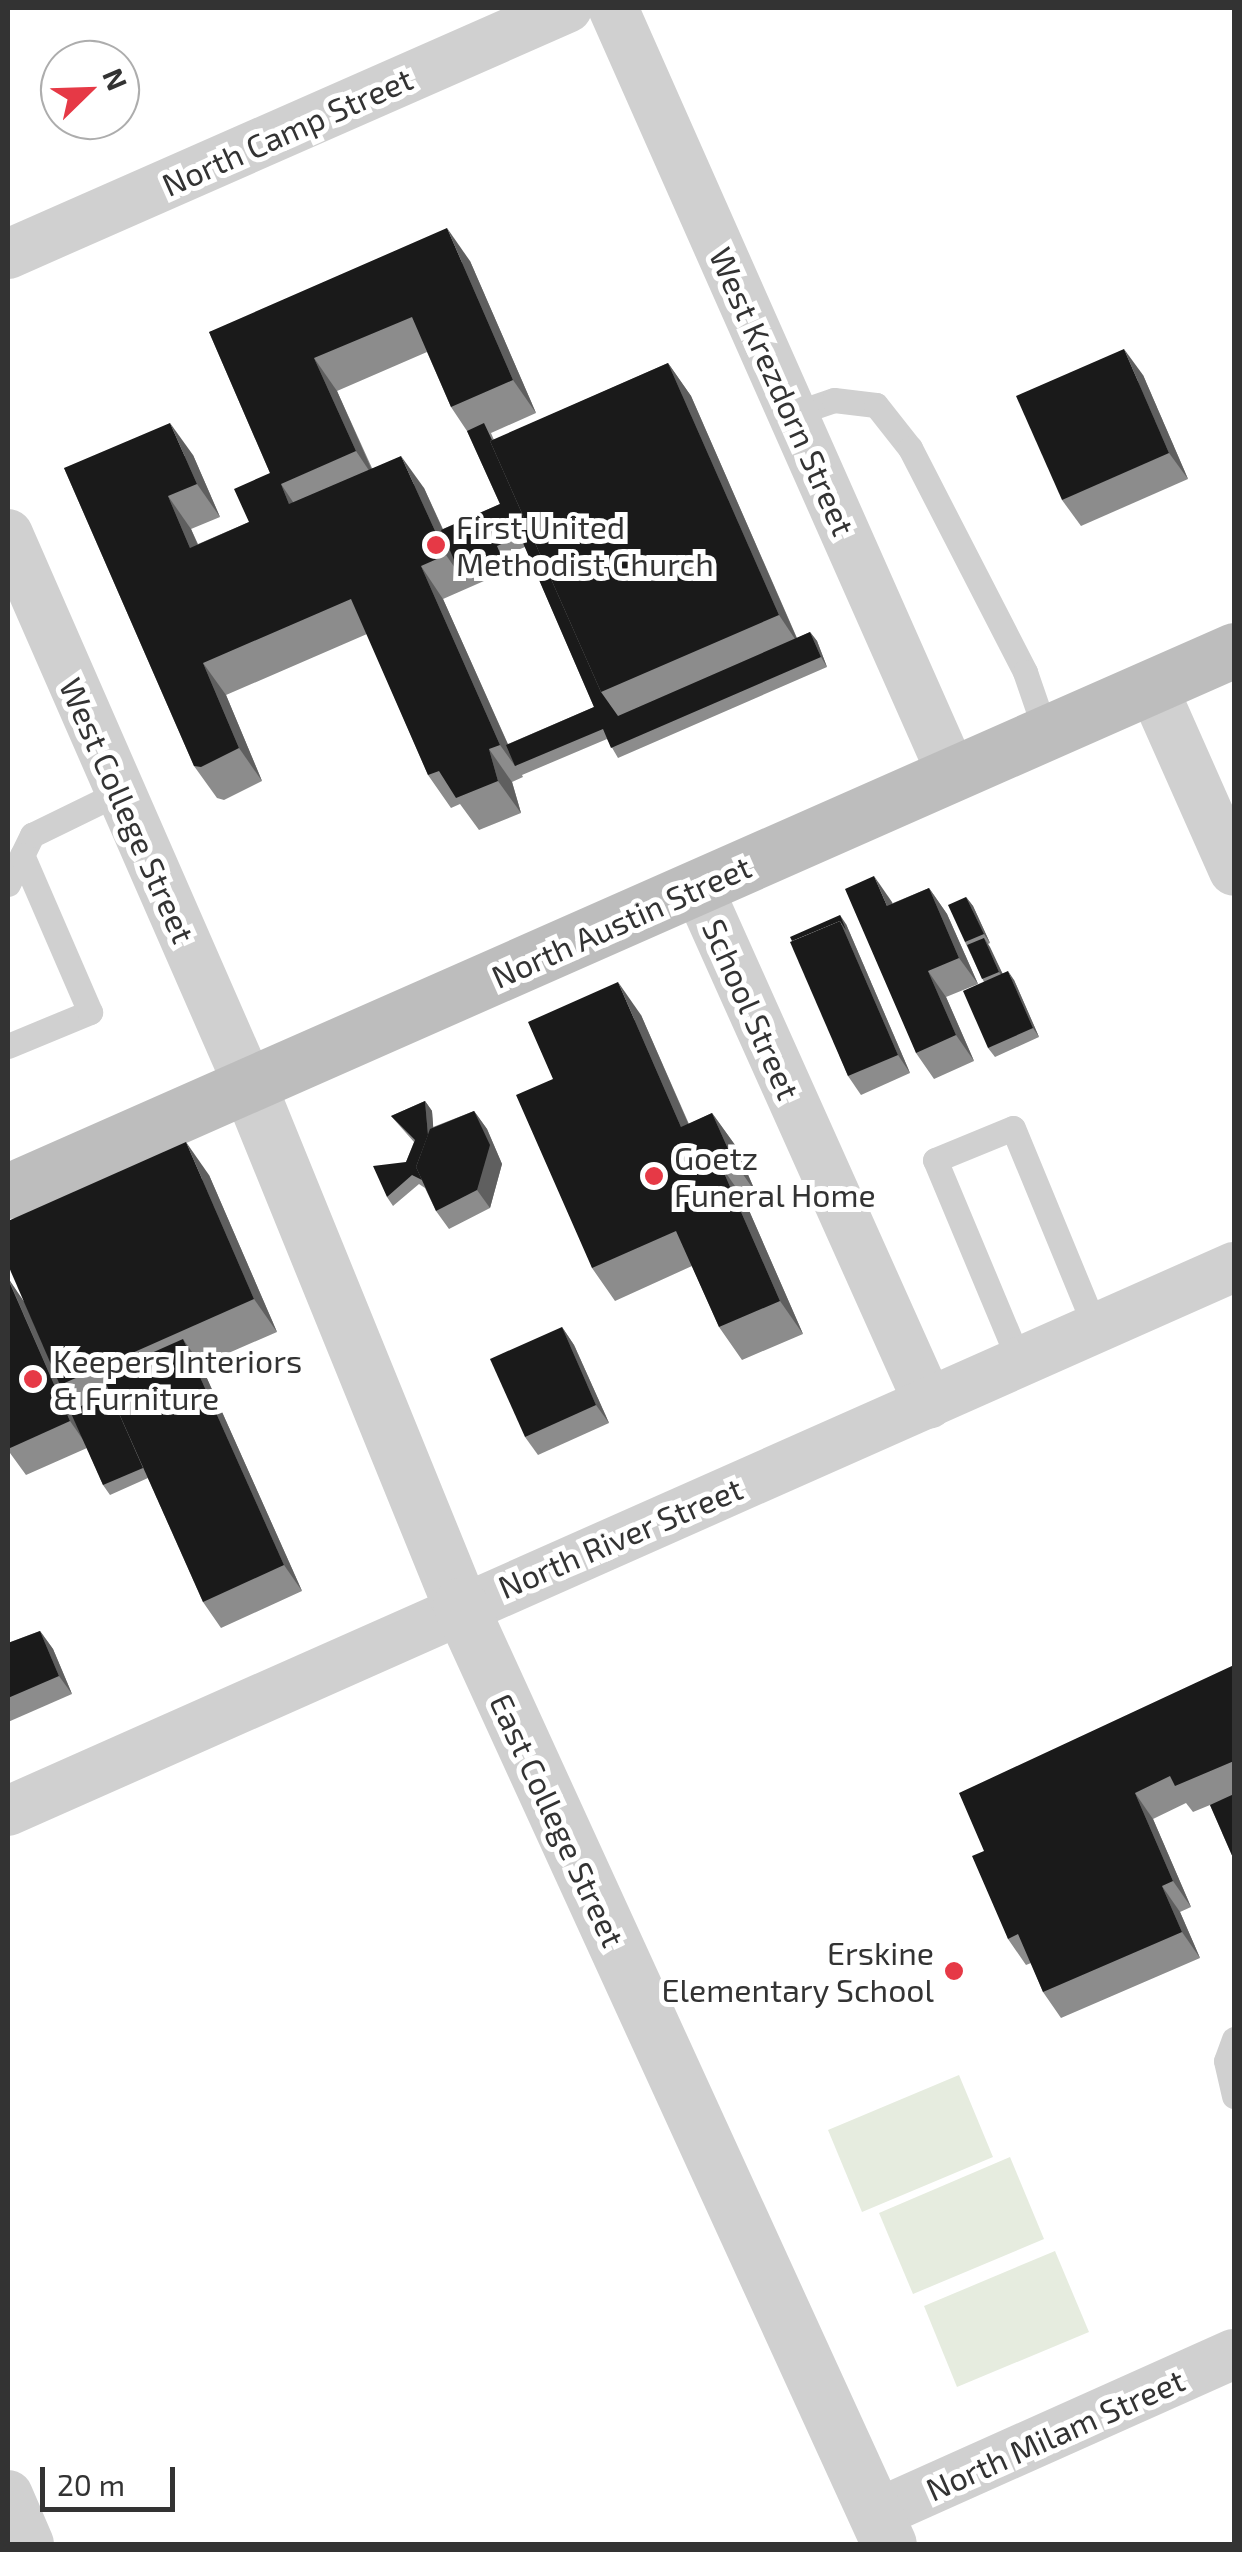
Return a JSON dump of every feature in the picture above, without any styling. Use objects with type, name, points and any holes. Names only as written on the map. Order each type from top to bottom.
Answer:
[{"type":"main road","name":"North Austin Street","points":[[8,1191],[1234,650]]},
{"type":"street","name":"North Camp Street","points":[[8,254],[567,8]]},
{"type":"street","name":"West Krezdorn Street","points":[[613,8],[952,774]]},
{"type":"street","name":"West College Street","points":[[12,556],[249,1086]]},
{"type":"street","points":[[1152,686],[1234,871]]},
{"type":"street","name":"School Street","points":[[698,888],[929,1404]]},
{"type":"street","name":"East College Street","points":[[249,1086],[460,1605],[883,2529]]},
{"type":"street","name":"North River Street","points":[[8,1812],[460,1605],[929,1404],[1234,1267]]},
{"type":"street","name":"North Milam Street","points":[[883,2529],[1234,2354]]},
{"type":"street","points":[[8,2495],[30,2544]]},
{"type":"lane","points":[[793,414],[834,400],[876,405],[910,448],[1025,672],[1046,733]]},
{"type":"lane","points":[[8,884],[32,836],[120,792]]},
{"type":"lane","points":[[8,1046],[90,1012],[22,854]]},
{"type":"lane","points":[[1020,1363],[935,1160],[1013,1128],[1096,1329]]},
{"type":"lane","points":[[1234,2039],[1226,2062],[1234,2096]]},
{"type":"shaded area","points":[[959,2075],[993,2157],[862,2212],[828,2130]]},
{"type":"shaded area","points":[[1010,2157],[1044,2239],[913,2294],[879,2213]]},
{"type":"shaded area","points":[[1055,2251],[1089,2332],[957,2387],[924,2306]]},
{"type":"building","points":[[447,228],[513,380],[451,407],[412,317],[314,358],[356,451],[281,484],[289,504],[401,456],[446,555],[421,566],[500,745],[489,749],[498,781],[456,798],[439,771],[428,775],[351,599],[203,663],[239,748],[201,767],[194,766],[64,468],[170,423],[197,484],[168,496],[190,548],[249,522],[234,489],[270,473],[209,332]]},
{"type":"building","points":[[1124,349],[1169,453],[1062,500],[1016,396]]},
{"type":"building","points":[[668,363],[779,615],[601,692],[490,441]]},
{"type":"building","points":[[484,423],[601,692],[618,716],[810,632],[821,657],[611,748],[603,729],[515,766],[506,745],[594,707],[520,536],[497,546],[503,560],[462,578],[441,530],[500,504],[467,431]]},
{"type":"building","points":[[874,876],[887,906],[929,888],[959,958],[928,971],[956,1035],[916,1053],[845,889]]},
{"type":"building","points":[[966,897],[984,934],[965,942],[948,905]]},
{"type":"building","points":[[840,915],[846,930],[840,921],[792,941],[790,937]]},
{"type":"building","points":[[840,921],[898,1055],[848,1076],[790,942]]},
{"type":"building","points":[[984,938],[999,972],[982,979],[967,945]]},
{"type":"building","points":[[1008,971],[1033,1028],[988,1048],[963,991]]},
{"type":"building","name":"Goetz Funeral Home","points":[[618,982],[681,1127],[712,1113],[733,1160],[721,1166],[780,1301],[719,1327],[676,1231],[592,1268],[516,1095],[553,1079],[528,1022]]},
{"type":"building","points":[[425,1101],[428,1135],[416,1167],[422,1180],[412,1175],[387,1197],[373,1166],[406,1162],[415,1140],[391,1116]]},
{"type":"building","points":[[474,1111],[490,1145],[477,1190],[436,1211],[416,1167],[430,1129]]},
{"type":"building","points":[[186,1142],[254,1299],[60,1385],[8,1265],[8,1221]]},
{"type":"building","name":"Keepers Interiors & Furniture","points":[[8,1279],[70,1421],[8,1449]]},
{"type":"building","points":[[562,1327],[596,1405],[525,1437],[490,1359]]},
{"type":"building","points":[[183,1339],[284,1565],[203,1602],[102,1375]]},
{"type":"building","points":[[110,1393],[143,1468],[103,1485],[70,1411]]},
{"type":"building","points":[[40,1631],[59,1676],[8,1698],[8,1643]]},
{"type":"building","points":[[1234,1665],[1234,1761],[1175,1786],[1170,1776],[1135,1793],[1173,1881],[1162,1886],[1182,1932],[1043,1992],[1018,1934],[1008,1939],[972,1856],[984,1851],[959,1793]]},
{"type":"building","points":[[1234,1794],[1234,1860],[1210,1805]]},
{"type":"place","name":"First United Methodist Church","points":[[436,545]]},
{"type":"place","name":"Goetz Funeral Home","points":[[654,1176]]},
{"type":"place","name":"Keepers Interiors & Furniture","points":[[33,1379]]},
{"type":"place","name":"Erskine Elementary School","points":[[954,1971]]}]
